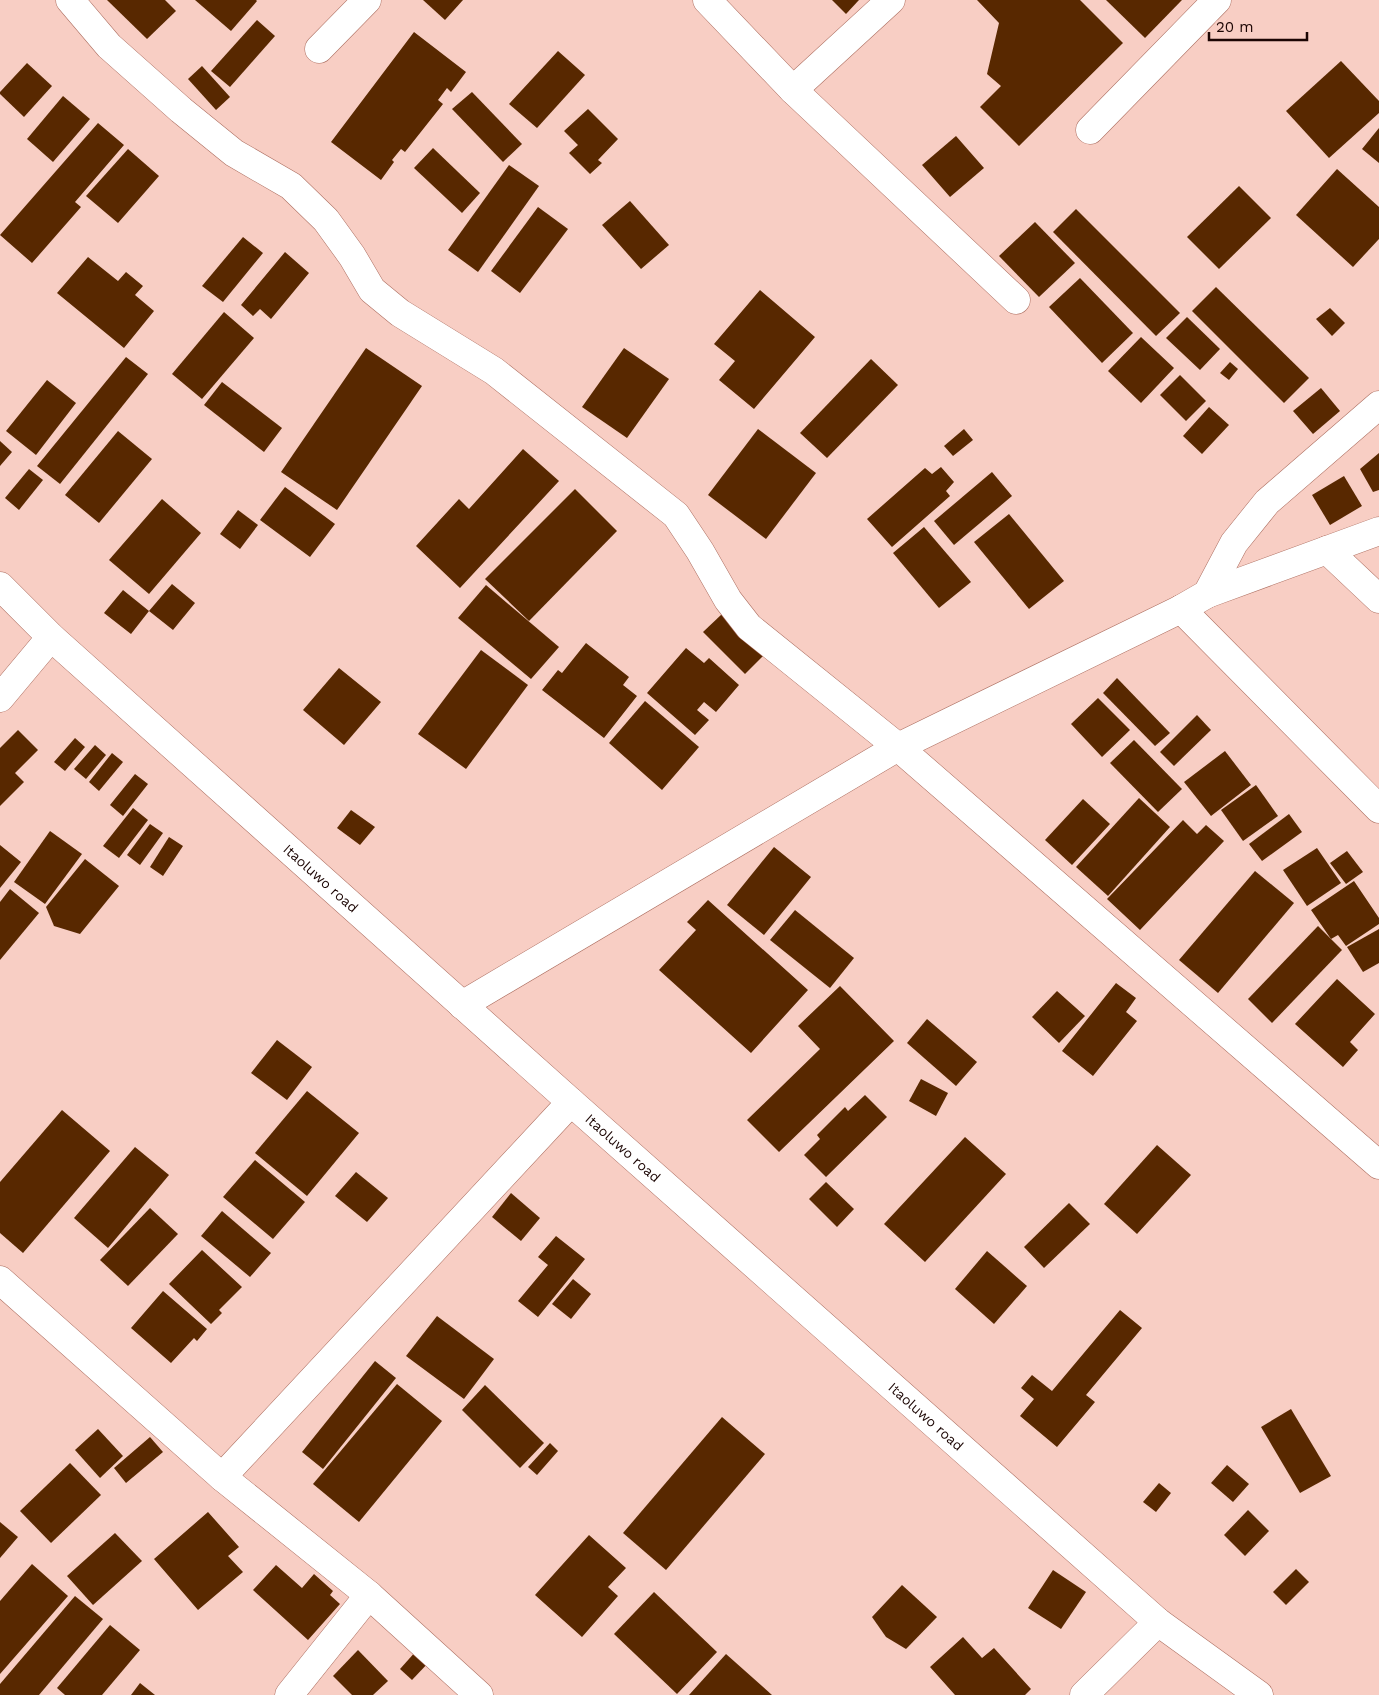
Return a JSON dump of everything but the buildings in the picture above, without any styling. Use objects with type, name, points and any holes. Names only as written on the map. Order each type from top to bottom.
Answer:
[{"type":"street","points":[[70,0],[109,46],[181,110],[234,153],[291,186],[326,220],[352,256],[372,290],[400,313],[494,371],[676,515],[700,551],[728,600],[750,627],[898,747],[1379,1165]]},
{"type":"street","points":[[319,50],[366,0]]},
{"type":"street","points":[[707,0],[793,90],[1016,300]]},
{"type":"street","points":[[793,90],[891,0]]},
{"type":"street","points":[[1090,130],[1217,0]]},
{"type":"street","points":[[1207,594],[1234,543],[1267,502],[1379,405]]},
{"type":"street","points":[[462,1005],[898,747],[1181,609],[1207,594],[1379,531]]},
{"type":"street","points":[[1328,550],[1379,600]]},
{"type":"street","name":"Itaoluwo road","points":[[0,586],[51,637],[462,1005],[1158,1622],[1259,1695]]},
{"type":"street","points":[[1181,609],[1379,809]]},
{"type":"street","points":[[0,698],[51,637]]},
{"type":"street","points":[[222,1477],[571,1102]]},
{"type":"street","points":[[0,1280],[222,1477],[369,1595],[479,1695]]},
{"type":"street","points":[[289,1695],[369,1595]]},
{"type":"street","points":[[1084,1695],[1158,1622]]}]
